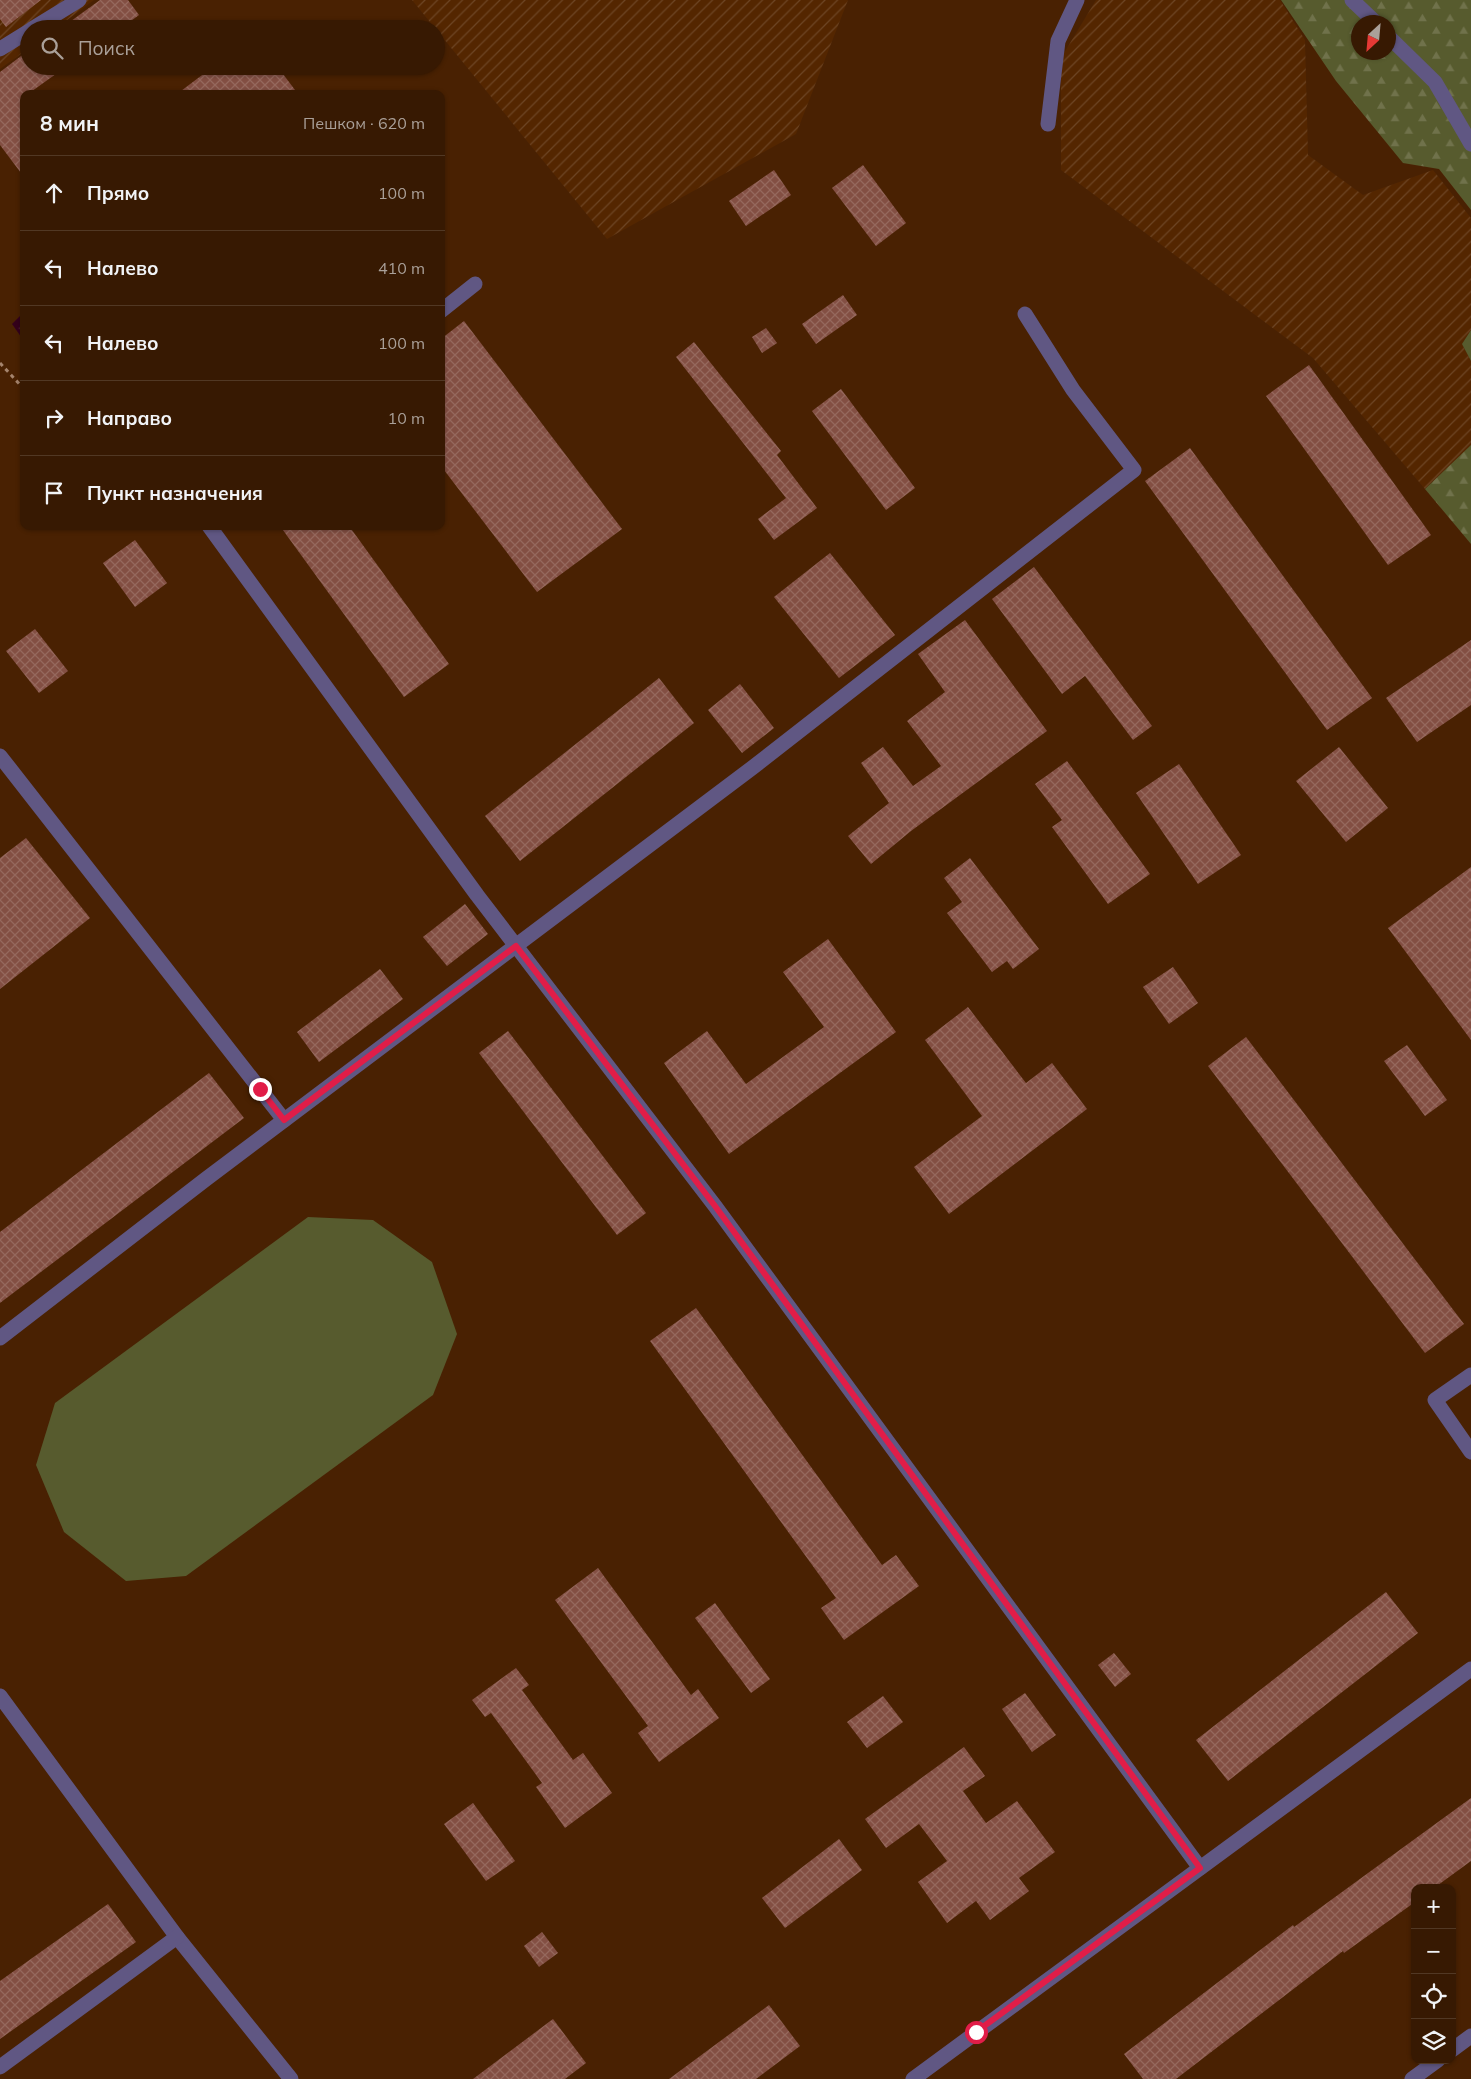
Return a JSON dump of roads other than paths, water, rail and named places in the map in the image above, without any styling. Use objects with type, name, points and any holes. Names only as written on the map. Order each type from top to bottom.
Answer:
[{"type":"lane","points":[[42,20],[57,6],[80,0]]},
{"type":"lane","points":[[1048,124],[1058,41],[1077,0]]},
{"type":"lane","points":[[1352,0],[1368,15]]},
{"type":"lane","points":[[0,49],[20,37]]},
{"type":"lane","points":[[1396,44],[1435,82],[1471,144]]},
{"type":"lane","points":[[445,307],[475,284]]},
{"type":"lane","points":[[0,1338],[284,1120],[752,768],[1134,470],[1073,390],[1025,314]]},
{"type":"lane","points":[[212,530],[465,879],[715,1206],[1200,1868]]},
{"type":"lane","points":[[0,756],[284,1120]]},
{"type":"lane","points":[[1471,1374],[1435,1400],[1471,1452]]},
{"type":"lane","points":[[913,2079],[1471,1669]]},
{"type":"lane","points":[[0,1696],[177,1937],[291,2079]]},
{"type":"lane","points":[[0,2067],[177,1937]]},
{"type":"lane","points":[[1456,2047],[1471,2036]]},
{"type":"lane","points":[[1412,2079],[1433,2064]]},
{"type":"water","points":[[20,316],[20,335],[12,324]]}]
